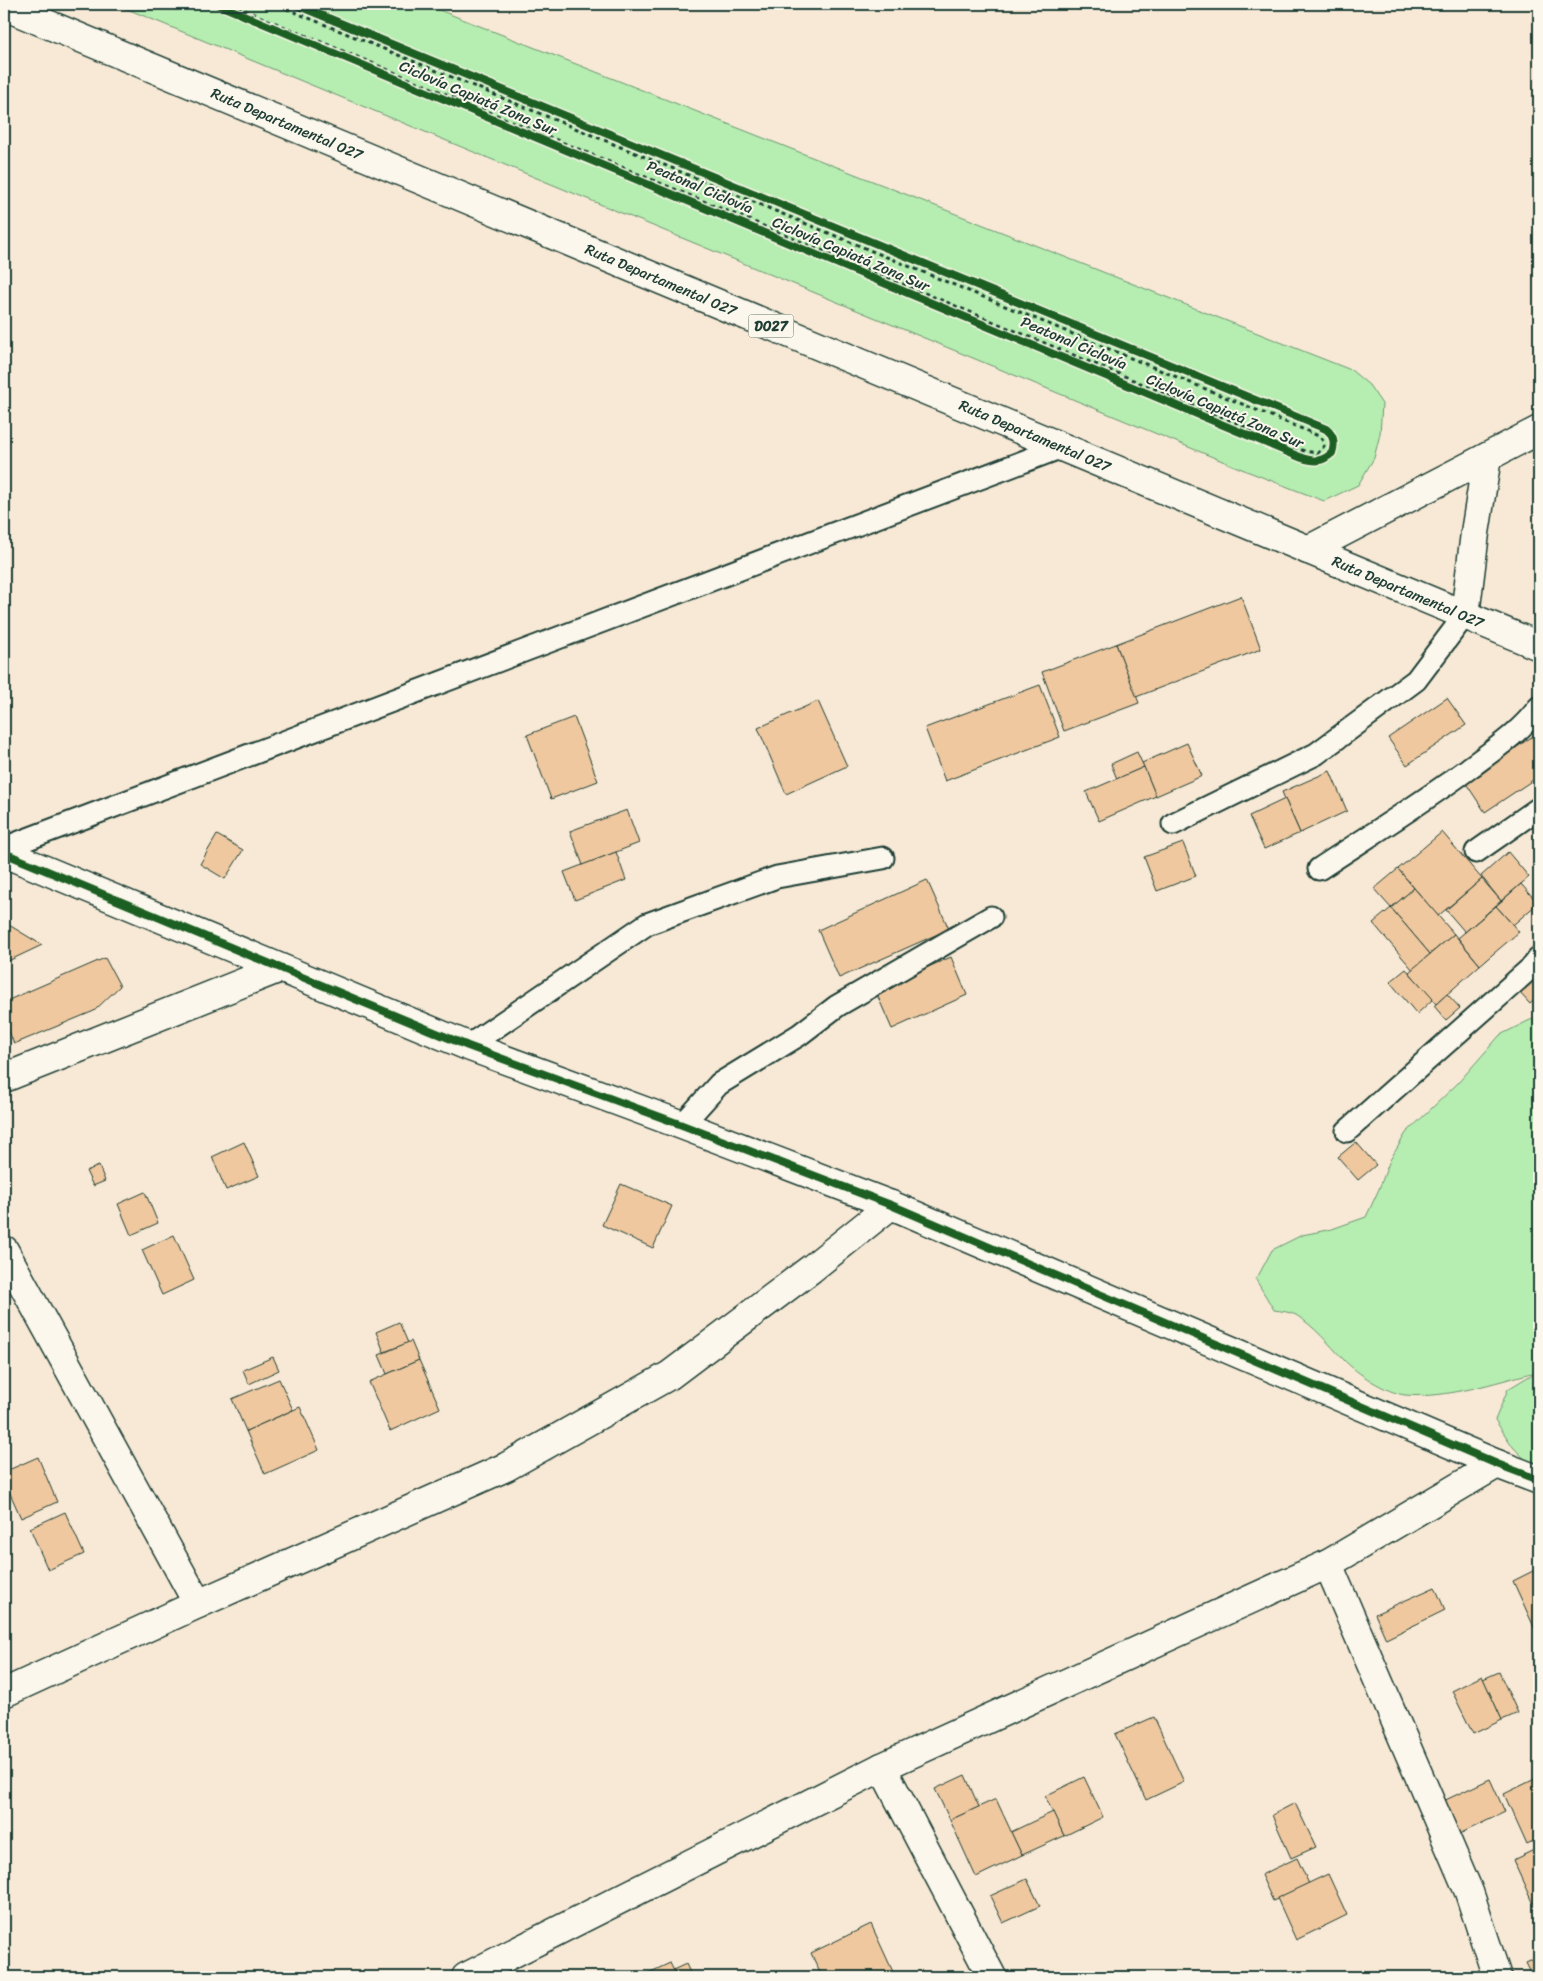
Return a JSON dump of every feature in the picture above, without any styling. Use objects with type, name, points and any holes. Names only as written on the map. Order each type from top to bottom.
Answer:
[{"type":"street","name":"Ruta Departamental 027","points":[[4,6],[38,11],[1062,448],[1539,646]]},
{"type":"street","points":[[1308,550],[1539,430]]},
{"type":"street","points":[[1465,616],[1487,457]]},
{"type":"street","points":[[4,853],[468,1046],[891,1205],[1497,1464],[1539,1480]]},
{"type":"street","points":[[4,1078],[280,968]]},
{"type":"street","points":[[4,1693],[198,1604],[506,1467],[670,1375],[811,1269],[891,1205]]},
{"type":"street","points":[[4,1250],[198,1604]]},
{"type":"street","points":[[466,1977],[498,1970],[882,1767],[1328,1564],[1497,1464]]},
{"type":"street","points":[[1328,1564],[1469,1892],[1497,1977]]},
{"type":"street","points":[[882,1767],[992,1977]]},
{"type":"lane","points":[[4,848],[1062,448]]},
{"type":"lane","points":[[1173,824],[1316,754],[1416,680],[1465,616]]},
{"type":"lane","points":[[1319,869],[1430,797],[1492,752],[1534,715],[1539,707]]},
{"type":"lane","points":[[1476,852],[1539,808]]},
{"type":"lane","points":[[468,1046],[646,924],[777,877],[883,858]]},
{"type":"lane","points":[[682,1125],[720,1084],[799,1035],[837,1006],[991,918]]},
{"type":"lane","points":[[1347,1131],[1533,966],[1539,958]]},
{"type":"green space","points":[[115,4],[424,4],[1351,370],[1369,385],[1382,404],[1380,434],[1374,458],[1358,485],[1324,501],[1249,472]]},
{"type":"green space","points":[[1539,1018],[1539,1472],[1537,1472],[1513,1447],[1495,1420],[1508,1389],[1536,1372],[1455,1392],[1422,1396],[1398,1393],[1372,1382],[1356,1370],[1303,1319],[1291,1313],[1274,1310],[1256,1280],[1272,1250],[1302,1235],[1332,1229],[1366,1217],[1390,1160],[1406,1133],[1458,1083],[1500,1035],[1530,1020]]},
{"type":"building","points":[[1241,596],[1261,649],[1136,697],[1116,644]]},
{"type":"building","points":[[1116,644],[1139,703],[1064,731],[1042,672]]},
{"type":"building","points":[[1040,685],[1060,737],[945,781],[925,728]]},
{"type":"building","points":[[1447,698],[1466,725],[1407,765],[1388,738]]},
{"type":"building","points":[[818,701],[847,766],[786,794],[758,728]]},
{"type":"building","points":[[574,717],[598,781],[551,799],[527,735]]},
{"type":"building","points":[[1539,732],[1539,776],[1485,812],[1465,782]]},
{"type":"building","points":[[1187,743],[1202,776],[1156,796],[1142,763]]},
{"type":"building","points":[[1137,752],[1144,767],[1117,779],[1111,764]]},
{"type":"building","points":[[1144,767],[1156,796],[1099,821],[1086,792]]},
{"type":"building","points":[[1330,771],[1347,811],[1300,833],[1282,792]]},
{"type":"building","points":[[1285,799],[1300,833],[1264,849],[1249,816]]},
{"type":"building","points":[[627,810],[639,843],[583,865],[570,831]]},
{"type":"building","points":[[1442,832],[1482,879],[1438,916],[1398,869]]},
{"type":"building","points":[[217,835],[243,850],[225,879],[200,864]]},
{"type":"building","points":[[1183,843],[1196,876],[1157,891],[1144,857]]},
{"type":"building","points":[[616,852],[626,880],[575,900],[564,872]]},
{"type":"building","points":[[1508,852],[1529,877],[1501,901],[1481,876]]},
{"type":"building","points":[[1398,869],[1414,888],[1391,908],[1374,889]]},
{"type":"building","points":[[1482,879],[1501,901],[1465,932],[1446,910]]},
{"type":"building","points":[[927,880],[949,929],[839,978],[818,930]]},
{"type":"building","points":[[1521,884],[1538,903],[1513,925],[1496,906]]},
{"type":"building","points":[[1414,888],[1454,934],[1430,954],[1391,908]]},
{"type":"building","points":[[1496,906],[1519,932],[1480,965],[1458,938]]},
{"type":"building","points":[[1391,908],[1430,954],[1413,970],[1373,923]]},
{"type":"building","points":[[4,922],[42,945],[4,963]]},
{"type":"building","points":[[1454,934],[1480,965],[1436,1004],[1409,972]]},
{"type":"building","points":[[951,957],[967,995],[892,1029],[875,990]]},
{"type":"building","points":[[105,958],[120,986],[94,1011],[14,1044],[4,1019],[4,1002]]},
{"type":"building","points":[[1406,969],[1433,999],[1417,1014],[1390,982]]},
{"type":"building","points":[[1539,971],[1539,996],[1530,1004],[1518,991]]},
{"type":"building","points":[[1447,994],[1460,1008],[1446,1020],[1434,1006]]},
{"type":"building","points":[[244,1142],[259,1176],[226,1190],[212,1157]]},
{"type":"building","points":[[1356,1142],[1376,1165],[1358,1180],[1338,1157]]},
{"type":"building","points":[[99,1166],[105,1181],[93,1186],[86,1171]]},
{"type":"building","points":[[621,1184],[672,1206],[653,1248],[602,1225]]},
{"type":"building","points":[[145,1192],[158,1223],[131,1235],[118,1204]]},
{"type":"building","points":[[174,1235],[194,1280],[162,1295],[142,1250]]},
{"type":"building","points":[[399,1322],[408,1343],[384,1352],[376,1332]]},
{"type":"building","points":[[411,1341],[419,1360],[387,1374],[379,1355]]},
{"type":"building","points":[[273,1357],[279,1370],[249,1384],[243,1370]]},
{"type":"building","points":[[419,1360],[440,1408],[390,1431],[369,1382]]},
{"type":"building","points":[[279,1379],[293,1410],[246,1431],[232,1399]]},
{"type":"building","points":[[300,1407],[319,1450],[265,1474],[246,1431]]},
{"type":"building","points":[[38,1457],[57,1502],[21,1518],[4,1480],[4,1472]]},
{"type":"building","points":[[65,1512],[84,1554],[48,1570],[30,1528]]},
{"type":"building","points":[[1539,1568],[1539,1638],[1513,1581]]},
{"type":"building","points":[[1435,1587],[1445,1610],[1386,1639],[1375,1614]]},
{"type":"building","points":[[1499,1672],[1518,1713],[1502,1720],[1483,1679]]},
{"type":"building","points":[[1482,1676],[1502,1720],[1473,1734],[1452,1691]]},
{"type":"building","points":[[1154,1717],[1184,1782],[1146,1800],[1115,1734]]},
{"type":"building","points":[[965,1775],[979,1807],[950,1820],[935,1789]]},
{"type":"building","points":[[1084,1777],[1103,1817],[1064,1836],[1045,1796]]},
{"type":"building","points":[[1539,1777],[1539,1839],[1527,1845],[1504,1794]]},
{"type":"building","points":[[1490,1779],[1505,1812],[1453,1837],[1437,1804]]},
{"type":"building","points":[[996,1799],[1022,1855],[976,1877],[950,1820]]},
{"type":"building","points":[[1295,1803],[1316,1847],[1291,1858],[1272,1815]]},
{"type":"building","points":[[1053,1812],[1064,1836],[1022,1855],[1011,1832]]},
{"type":"building","points":[[1538,1848],[1539,1899],[1532,1902],[1513,1860]]},
{"type":"building","points":[[1297,1858],[1309,1884],[1273,1901],[1261,1875]]},
{"type":"building","points":[[1328,1874],[1347,1915],[1296,1940],[1277,1898]]},
{"type":"building","points":[[1027,1879],[1040,1906],[1003,1923],[990,1896]]},
{"type":"building","points":[[871,1924],[894,1974],[887,1977],[822,1977],[811,1953]]},
{"type":"building","points":[[1539,1957],[1539,1977],[1533,1977],[1526,1963]]},
{"type":"building","points":[[670,1963],[677,1977],[640,1977]]},
{"type":"building","points":[[686,1964],[692,1977],[677,1977],[673,1970]]},
{"type":"cycle path","name":"Ciclovía Capiatá Zona Sur","points":[[217,4],[1302,458],[1318,460],[1332,453],[1333,440],[1331,434],[1326,429],[294,4]]},
{"type":"cycle path","points":[[4,853],[468,1046],[891,1205],[1497,1464],[1539,1480]]}]
